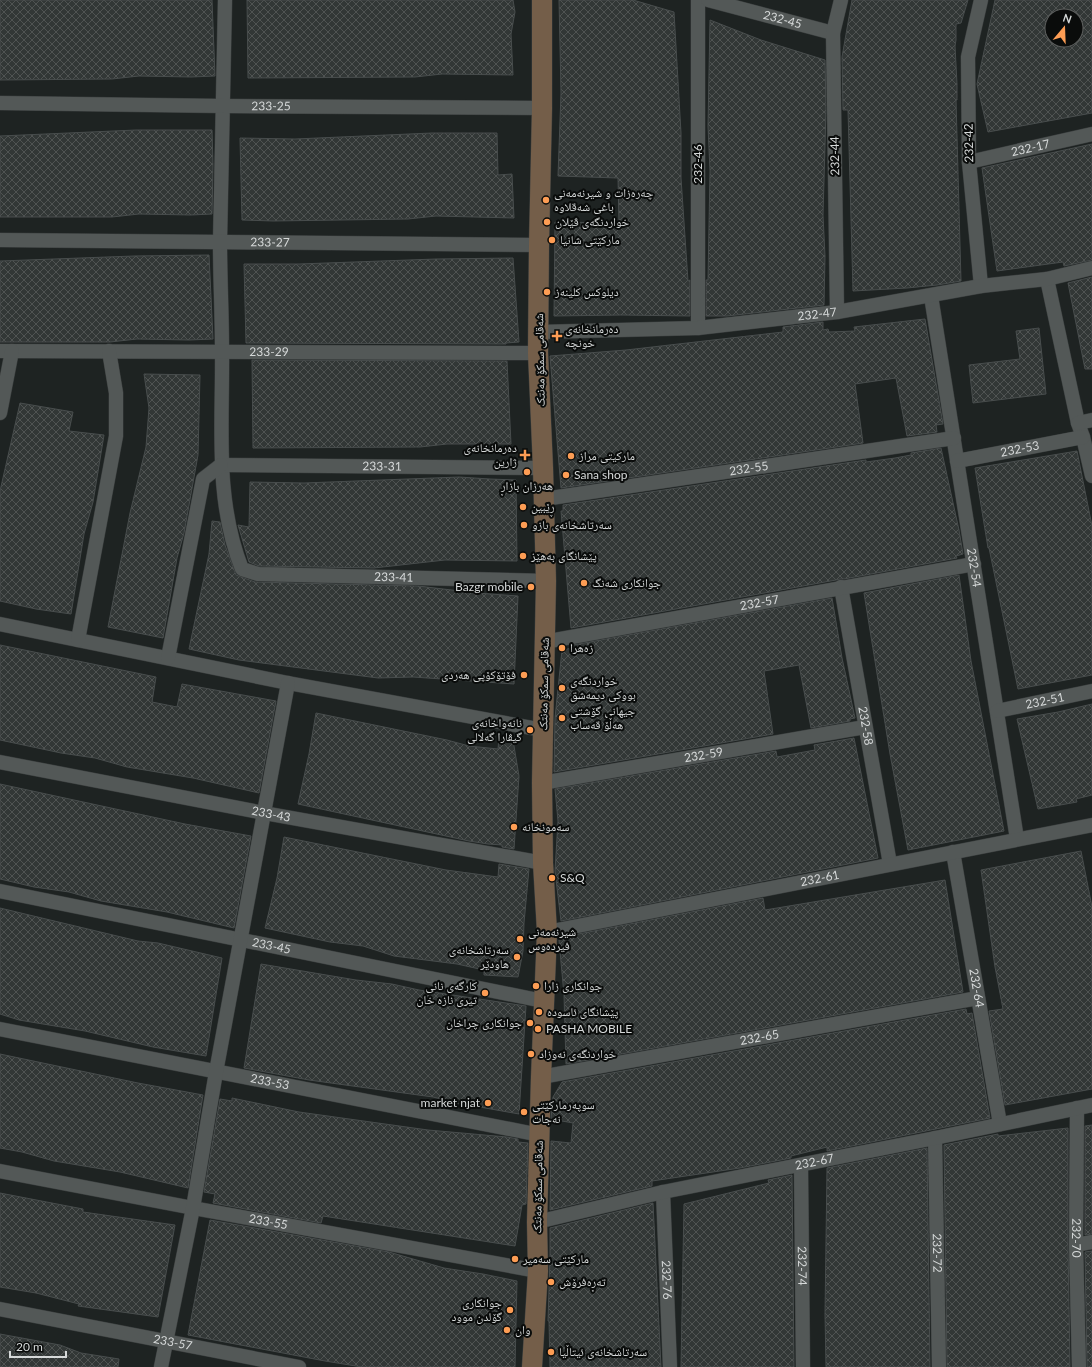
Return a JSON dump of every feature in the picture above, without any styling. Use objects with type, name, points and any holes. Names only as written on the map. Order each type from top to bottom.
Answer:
[{"type":"main road","name":"شەقامی سمکۆ مەنتک","points":[[532,1367],[538,1271],[537,1222],[543,1001],[547,932],[543,863],[542,783],[546,582],[538,353],[542,108],[542,0]]},
{"type":"street","points":[[168,658],[203,479],[221,465],[222,352],[220,243],[225,0]]},
{"type":"street","name":"232-46","points":[[698,0],[698,328]]},
{"type":"street","name":"232-45","points":[[708,0],[833,34]]},
{"type":"street","name":"232-44","points":[[837,312],[833,34],[841,0]]},
{"type":"street","name":"232-42","points":[[981,0],[968,57],[969,162],[981,286]]},
{"type":"street","name":"233-25","points":[[0,103],[542,108]]},
{"type":"street","name":"232-17","points":[[969,162],[1092,134]]},
{"type":"street","name":"233-27","points":[[0,240],[539,245]]},
{"type":"street","name":"232-47","points":[[539,332],[698,328],[837,312],[981,286],[1046,279],[1092,268]]},
{"type":"street","points":[[1046,279],[1078,423],[1083,437],[1092,476]]},
{"type":"street","name":"232-54","points":[[931,296],[1017,839]]},
{"type":"street","points":[[0,413],[6,351]]},
{"type":"street","name":"233-29","points":[[6,351],[538,353]]},
{"type":"street","points":[[78,640],[116,436],[116,393],[109,351]]},
{"type":"street","points":[[1078,423],[1092,420]]},
{"type":"street","name":"232-53","points":[[957,461],[1083,437]]},
{"type":"street","name":"232-55","points":[[544,499],[954,438]]},
{"type":"street","name":"233-31","points":[[221,465],[543,468]]},
{"type":"street","name":"233-41","points":[[221,465],[228,523],[242,569],[258,574],[546,582]]},
{"type":"street","name":"232-57","points":[[544,642],[974,564]]},
{"type":"street","name":"232-58","points":[[841,587],[890,864]]},
{"type":"street","points":[[0,624],[288,683],[543,730]]},
{"type":"street","points":[[161,1367],[193,1208],[216,1072],[288,683]]},
{"type":"street","name":"232-51","points":[[997,711],[1092,691]]},
{"type":"street","name":"232-59","points":[[542,783],[865,727]]},
{"type":"street","name":"233-43","points":[[0,762],[264,813],[543,863]]},
{"type":"street","name":"232-61","points":[[547,932],[1017,839],[1092,827]]},
{"type":"street","name":"232-64","points":[[953,852],[1000,1124]]},
{"type":"street","name":"233-45","points":[[0,891],[543,1001]]},
{"type":"street","name":"232-65","points":[[541,1077],[978,998]]},
{"type":"street","name":"233-53","points":[[0,1030],[540,1135]]},
{"type":"street","name":"232-67","points":[[537,1222],[663,1192],[801,1166],[1092,1105]]},
{"type":"street","name":"232-70","points":[[1077,1108],[1076,1245],[1079,1367]]},
{"type":"street","name":"232-72","points":[[935,1138],[939,1367]]},
{"type":"street","name":"232-74","points":[[801,1166],[803,1367]]},
{"type":"street","name":"233-55","points":[[0,1171],[538,1271]]},
{"type":"street","name":"232-76","points":[[663,1192],[670,1367]]},
{"type":"street","points":[[1076,1245],[1092,1242]]},
{"type":"street","name":"233-57","points":[[0,1309],[299,1367]]},
{"type":"building","points":[[0,0],[212,0],[215,76],[139,76],[112,79],[0,80]]},
{"type":"building","points":[[247,0],[513,0],[515,12],[511,34],[513,75],[442,74],[415,77],[248,78]]},
{"type":"building","points":[[559,0],[633,0],[674,12],[681,133],[681,178],[688,281],[690,280],[690,316],[554,316],[555,222],[619,223],[618,178],[558,176],[561,93]]},
{"type":"building","points":[[852,0],[968,0],[961,23],[956,24],[955,46],[961,281],[907,288],[853,291],[848,110],[843,110],[842,57]]},
{"type":"building","points":[[995,0],[1092,0],[1092,113],[988,132],[977,84]]},
{"type":"building","points":[[710,20],[761,40],[825,60],[826,110],[823,215],[825,256],[824,305],[727,316],[706,316],[710,171],[708,126]]},
{"type":"building","points":[[136,130],[212,130],[212,214],[139,214],[112,217],[0,217],[0,136]]},
{"type":"building","points":[[432,133],[497,133],[498,175],[512,174],[514,218],[436,216],[408,219],[242,220],[240,138],[295,139]]},
{"type":"building","points":[[1092,144],[1092,260],[1064,266],[1063,262],[997,271],[982,168]]},
{"type":"building","points":[[209,255],[213,339],[137,339],[110,342],[0,342],[0,261]]},
{"type":"building","points":[[513,258],[519,342],[506,344],[246,343],[244,264],[299,264]]},
{"type":"building","points":[[1092,277],[1092,369],[1085,369],[1068,283]]},
{"type":"building","points":[[925,319],[943,424],[936,425],[937,432],[907,436],[896,378],[855,384],[863,443],[561,488],[550,356],[626,350],[783,332],[783,327],[823,322],[823,330],[828,329],[829,332],[855,331],[854,327]]},
{"type":"building","points":[[1039,328],[1046,394],[973,403],[969,365],[1020,359],[1016,331]]},
{"type":"building","points":[[252,360],[507,361],[511,444],[447,444],[420,447],[253,448]]},
{"type":"building","points":[[144,374],[200,375],[198,455],[184,533],[177,558],[163,638],[108,627],[130,513],[146,447],[149,408]]},
{"type":"building","points":[[20,403],[73,412],[69,431],[104,435],[93,502],[84,534],[71,614],[36,609],[0,601],[0,491]]},
{"type":"building","points":[[941,448],[963,554],[956,556],[957,558],[571,628],[561,511],[563,511],[563,505],[866,460],[866,462],[895,458],[911,455],[911,453]]},
{"type":"building","points":[[1077,451],[1092,526],[1092,675],[1018,689],[988,548],[975,468]]},
{"type":"building","points":[[459,477],[516,480],[517,561],[445,560],[374,568],[259,566],[249,562],[238,525],[249,527],[250,482],[304,483]]},
{"type":"building","points":[[212,521],[220,522],[225,545],[236,575],[255,582],[418,586],[518,596],[514,684],[413,677],[378,678],[239,660],[189,649],[209,554]]},
{"type":"building","points":[[959,575],[971,661],[1004,831],[908,850],[890,754],[864,593]]},
{"type":"building","points":[[832,598],[842,658],[855,718],[850,719],[850,721],[811,728],[799,665],[764,671],[773,734],[554,772],[555,718],[562,650],[573,648],[573,645]]},
{"type":"building","points":[[0,645],[156,677],[152,702],[177,707],[182,684],[276,701],[259,793],[193,778],[127,767],[95,758],[61,753],[0,740]]},
{"type":"building","points":[[1092,704],[1092,795],[1076,799],[1077,802],[1038,809],[1017,719]]},
{"type":"building","points":[[316,713],[447,740],[469,746],[498,749],[499,738],[513,740],[519,776],[514,849],[502,847],[502,845],[469,841],[298,804]]},
{"type":"building","points":[[854,738],[878,858],[561,921],[555,871],[558,821],[555,789],[776,751],[777,757],[815,750],[814,745]]},
{"type":"building","points":[[0,784],[185,824],[251,836],[234,928],[167,912],[101,901],[69,892],[34,887],[0,879]]},
{"type":"building","points":[[284,837],[446,870],[498,877],[499,864],[529,869],[523,951],[518,977],[484,975],[484,970],[457,964],[394,956],[363,946],[330,942],[265,928],[277,878]]},
{"type":"building","points":[[1081,851],[1092,907],[1092,1089],[1005,1105],[989,1011],[1003,1009],[995,967],[981,870]]},
{"type":"building","points":[[945,880],[963,992],[566,1064],[564,995],[559,940],[564,939],[563,937],[763,898],[765,910]]},
{"type":"building","points":[[0,908],[138,941],[158,943],[222,958],[206,1056],[153,1047],[85,1031],[19,1020],[0,1014]]},
{"type":"building","points":[[261,964],[526,1006],[519,1114],[457,1103],[433,1097],[309,1080],[244,1068]]},
{"type":"building","points":[[966,1009],[967,1014],[972,1013],[990,1118],[827,1151],[827,1147],[791,1156],[791,1158],[740,1168],[652,1181],[652,1186],[550,1210],[551,1141],[571,1143],[573,1123],[551,1119],[553,1097],[562,1082]]},
{"type":"building","points":[[0,1054],[203,1095],[188,1188],[120,1172],[54,1161],[22,1152],[0,1148]]},
{"type":"building","points":[[232,1098],[299,1112],[428,1130],[507,1137],[518,1139],[518,1142],[528,1143],[526,1204],[522,1205],[515,1246],[323,1216],[321,1223],[213,1203],[215,1194],[204,1192],[220,1099],[232,1101]]},
{"type":"building","points":[[1092,1125],[1092,1234],[1085,1235],[1085,1126]]},
{"type":"building","points":[[1068,1128],[1070,1367],[947,1367],[944,1145],[998,1134],[998,1136]]},
{"type":"building","points":[[927,1148],[930,1367],[826,1367],[825,1314],[827,1168]]},
{"type":"building","points":[[792,1175],[794,1367],[681,1367],[684,1204],[769,1183],[768,1180]]},
{"type":"building","points":[[0,1193],[83,1209],[83,1212],[175,1225],[158,1317],[78,1306],[79,1304],[36,1293],[0,1287]]},
{"type":"building","points":[[653,1203],[661,1367],[550,1367],[548,1321],[550,1228]]},
{"type":"building","points":[[210,1220],[389,1252],[444,1268],[517,1281],[515,1367],[362,1367],[188,1335]]},
{"type":"building","points":[[1092,1251],[1092,1367],[1087,1367],[1085,1252]]},
{"type":"building","points":[[0,1334],[60,1345],[81,1353],[119,1359],[118,1367],[0,1367]]},
{"type":"place","name":"چەرەزات و شیرنەمەنی باغی شەقلاوە","points":[[546,200]]},
{"type":"place","name":"خواردنگەی ڤێلان","points":[[547,222]]},
{"type":"place","name":"مارکێتی شانیا","points":[[552,240]]},
{"type":"place","name":"دیلوکس کلینەز","points":[[547,292]]},
{"type":"place","name":"دەرمانخانەی خونچە","points":[[557,336]]},
{"type":"place","name":"دەرمانخانەی ژارین","points":[[525,455]]},
{"type":"place","name":"مارکیتی مراز","points":[[571,456]]},
{"type":"place","name":"هەرزان بازاڕ","points":[[527,472]]},
{"type":"place","name":"Sana shop","points":[[566,475]]},
{"type":"place","name":"ڕێبین","points":[[523,507]]},
{"type":"place","name":"سەرتاشخانەی بازو","points":[[524,525]]},
{"type":"place","name":"پێشانگای بەهێز","points":[[523,556]]},
{"type":"place","name":"جوانکاری شەنگ","points":[[584,583]]},
{"type":"place","name":"Bazgr mobile","points":[[531,587]]},
{"type":"place","name":"زەهرا","points":[[562,648]]},
{"type":"place","name":"فۆتۆکۆپی هەردی","points":[[524,675]]},
{"type":"place","name":"خواردنگەی بووکی دیمەشق","points":[[562,688]]},
{"type":"place","name":"جیهانی گۆشتی هەڵۆ قەساب","points":[[562,718]]},
{"type":"place","name":"نانەواخانەی گیڤارا گەلالی","points":[[530,730]]},
{"type":"place","name":"سەمونخانە","points":[[514,827]]},
{"type":"place","name":"S&Q","points":[[552,878]]},
{"type":"place","name":"شیرنەمەنی فیردەوس","points":[[520,939]]},
{"type":"place","name":"سەرتاشخانەی هاودێر","points":[[517,957]]},
{"type":"place","name":"جوانکاری زارا","points":[[536,986]]},
{"type":"place","name":"کارگەی نانی تیری نازە خان","points":[[485,993]]},
{"type":"place","name":"پێشانگای ئاسودە","points":[[539,1012]]},
{"type":"place","name":"جوانکاری چراخان","points":[[530,1023]]},
{"type":"place","name":"PASHA MOBILE","points":[[538,1029]]},
{"type":"place","name":"خواردنگەی نەوزاد","points":[[531,1054]]},
{"type":"place","name":"market njat","points":[[488,1103]]},
{"type":"place","name":"سوپەرمارکێتی نەجات","points":[[524,1112]]},
{"type":"place","name":"مارکێتی سەمیر","points":[[515,1259]]},
{"type":"place","name":"تەڕەفرۆش","points":[[551,1282]]},
{"type":"place","name":"جوانکاری گۆلدن موود","points":[[510,1310]]},
{"type":"place","name":"وان","points":[[507,1330]]},
{"type":"place","name":"سەرتاشخانەی ئیتاڵیا","points":[[551,1352]]}]
